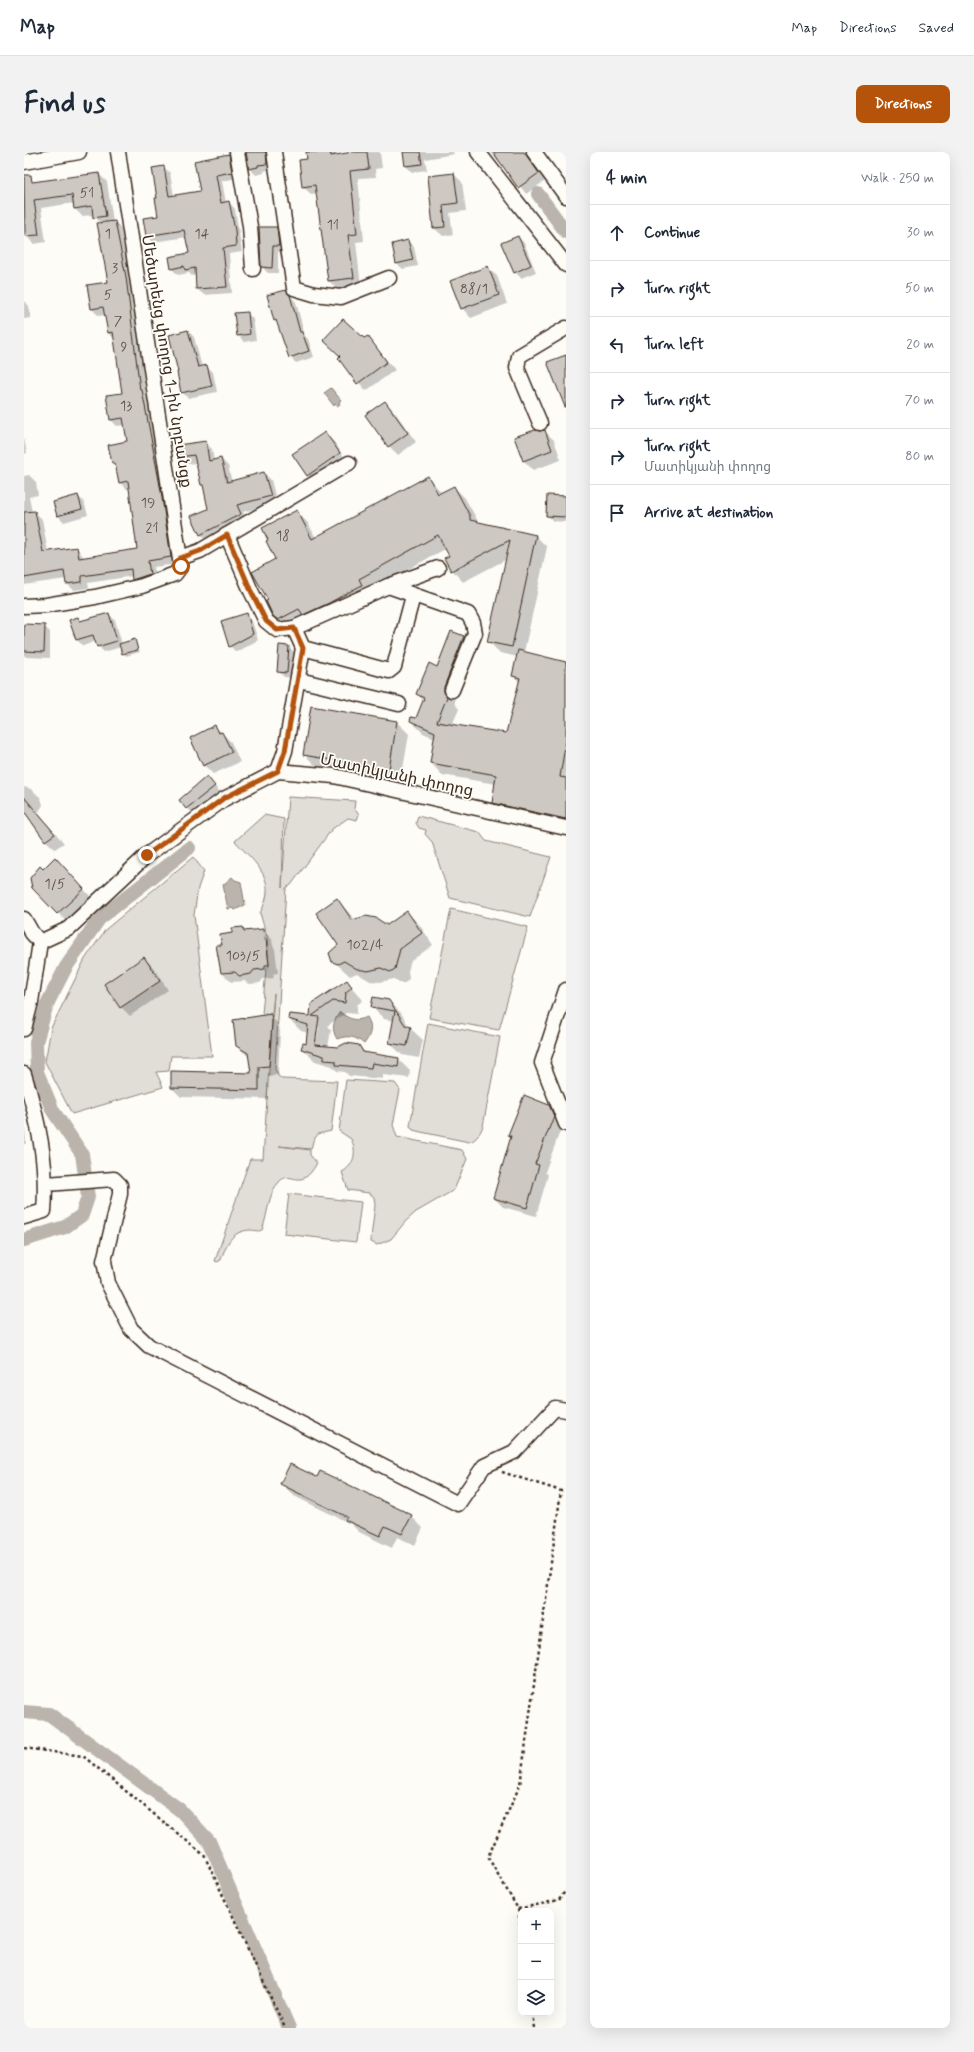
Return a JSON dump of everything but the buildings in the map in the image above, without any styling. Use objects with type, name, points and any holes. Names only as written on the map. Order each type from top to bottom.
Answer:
[{"type":"street","points":[[24,162],[79,152]]},
{"type":"street","name":"Մեծարենց փողոց 1-ին նրբանցք","points":[[24,606],[46,605],[95,597],[142,586],[175,574],[181,566],[118,152]]},
{"type":"street","points":[[237,152],[250,226],[253,269]]},
{"type":"street","points":[[274,152],[294,288],[314,294],[341,297],[389,278]]},
{"type":"street","points":[[478,152],[566,265]]},
{"type":"street","points":[[534,152],[566,196]]},
{"type":"street","points":[[540,423],[517,368],[516,362],[519,356],[566,328]]},
{"type":"street","points":[[180,558],[200,551],[350,463]]},
{"type":"street","points":[[227,535],[251,591],[266,621],[277,630],[294,628],[388,586],[438,568]]},
{"type":"street","points":[[388,586],[468,614],[473,623],[475,633],[452,690]]},
{"type":"street","points":[[303,648],[389,671],[394,667],[413,596]]},
{"type":"street","points":[[40,942],[68,928],[147,855],[224,798],[278,771],[285,751],[299,680],[303,648],[294,628]]},
{"type":"street","points":[[299,680],[399,704]]},
{"type":"street","name":"Մատիկյանի փողոց","points":[[278,771],[334,776],[566,828]]},
{"type":"street","points":[[24,919],[32,934],[40,942]]},
{"type":"street","points":[[24,1030],[31,1002],[40,942]]},
{"type":"street","points":[[566,990],[542,1063],[566,1124]]},
{"type":"street","points":[[24,1074],[36,1114],[46,1184],[44,1211],[24,1217]]},
{"type":"street","points":[[46,1184],[114,1179],[120,1185],[120,1194],[104,1261],[108,1283],[131,1329],[149,1346],[458,1504],[484,1466],[514,1452],[555,1408],[566,1410]]},
{"type":"path","points":[[484,1466],[561,1491],[520,1785],[488,1857],[518,1909]]},
{"type":"path","points":[[24,1748],[83,1756],[204,1855],[285,2028]]},
{"type":"path","points":[[523,1908],[559,1900],[566,1890]]},
{"type":"path","points":[[532,2016],[534,2028]]},
{"type":"shaded area","points":[[331,388],[341,400],[339,402],[340,404],[337,406],[335,404],[334,406],[324,393]]},
{"type":"shaded area","points":[[288,797],[355,801],[354,809],[359,814],[357,820],[348,818],[332,829],[291,885],[286,888],[275,1069],[279,1077],[282,1079],[337,1081],[331,1131],[318,1134],[313,1141],[311,1149],[279,1146],[310,1150],[310,1155],[317,1163],[306,1177],[296,1179],[288,1177],[279,1182],[270,1198],[262,1230],[250,1230],[238,1233],[227,1244],[221,1260],[217,1262],[215,1261],[250,1159],[263,1159],[274,994],[272,1013],[262,1014],[266,970],[269,966],[267,937],[260,913],[267,891],[266,882],[257,865],[235,841],[264,815],[284,819],[282,888]]},
{"type":"shaded area","points":[[418,816],[479,832],[486,841],[551,857],[530,917],[450,898],[432,842],[425,834],[426,830],[419,828],[416,823]]},
{"type":"shaded area","points":[[193,857],[204,871],[198,888],[194,915],[212,1056],[171,1056],[169,1071],[156,1072],[163,1087],[72,1114],[45,1062],[51,1028],[85,959],[106,929]]},
{"type":"shaded area","points":[[232,877],[241,882],[245,905],[235,910],[232,908],[228,909],[223,885]]},
{"type":"shaded area","points":[[451,909],[528,927],[499,1030],[429,1018]]},
{"type":"shaded area","points":[[340,1012],[347,1017],[357,1020],[367,1017],[371,1028],[364,1044],[358,1039],[351,1037],[337,1039],[333,1028]]},
{"type":"shaded area","points":[[428,1023],[500,1037],[483,1126],[478,1136],[472,1141],[469,1142],[421,1132],[413,1130],[410,1126]]},
{"type":"shaded area","points":[[346,1080],[395,1083],[400,1090],[393,1125],[397,1137],[462,1150],[467,1159],[454,1190],[416,1212],[406,1221],[391,1239],[377,1245],[371,1242],[375,1205],[374,1197],[369,1193],[348,1190],[342,1172],[350,1166],[354,1157],[354,1148],[351,1139],[339,1131]]},
{"type":"shaded area","points":[[289,1194],[361,1202],[356,1242],[284,1234]]},
{"type":"waterway","points":[[538,194],[566,232]]},
{"type":"waterway","points":[[24,1240],[65,1227],[82,1215],[88,1197],[82,1154],[53,1111],[37,1072],[36,1042],[47,1004],[66,967],[99,919],[189,848]]},
{"type":"waterway","points":[[24,1712],[49,1714],[180,1810],[209,1841],[289,2028]]},
{"type":"route","points":[[147,855],[224,798],[278,771],[285,751],[299,680],[303,648],[294,628],[277,630],[266,621],[251,591],[227,535],[200,551],[180,558],[181,566]]}]
